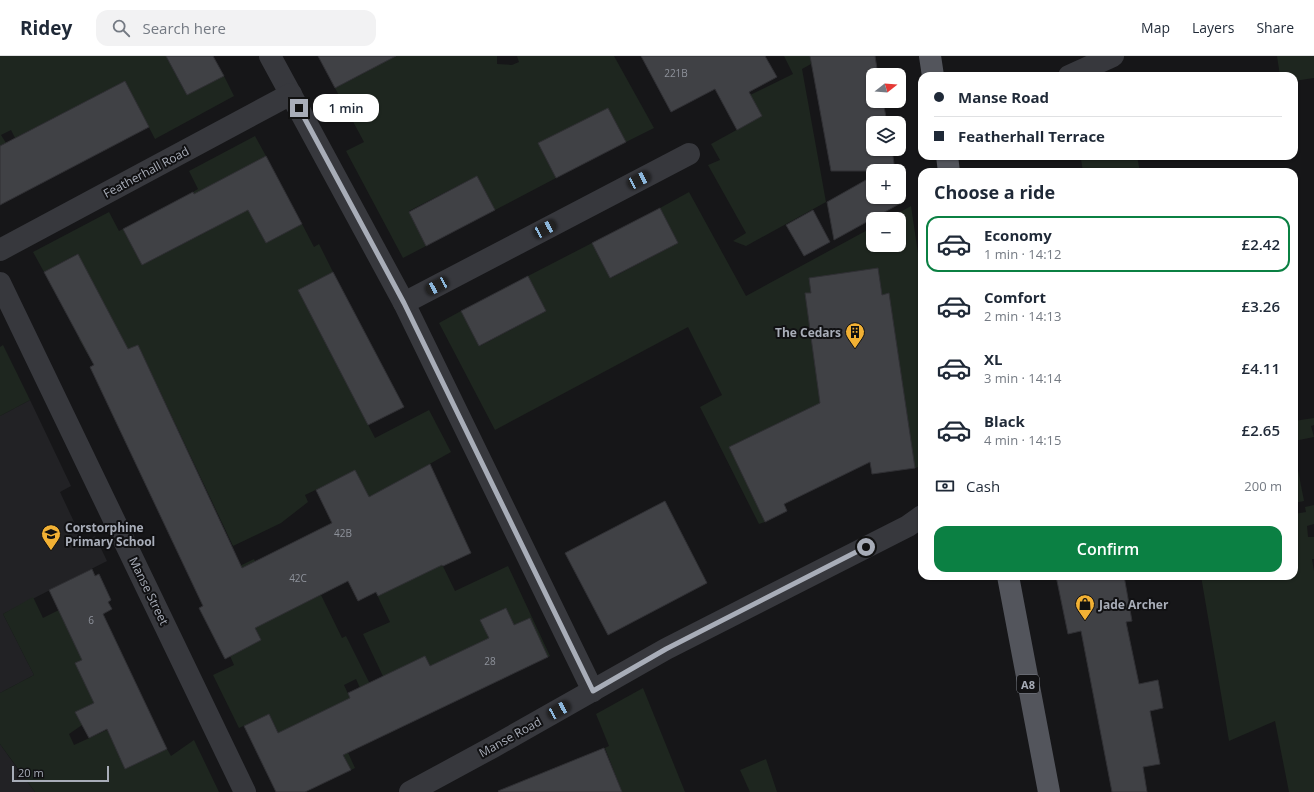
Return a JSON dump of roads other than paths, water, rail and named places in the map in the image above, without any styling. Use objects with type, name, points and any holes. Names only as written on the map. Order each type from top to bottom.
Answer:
[{"type":"main road","points":[[930,56],[932,72]]},
{"type":"main road","name":"A8","points":[[1009,580],[1049,792]]},
{"type":"street","points":[[270,56],[404,303],[593,691]]},
{"type":"street","points":[[1078,72],[1114,56]]},
{"type":"street","name":"Featherhall Road","points":[[0,250],[291,94]]},
{"type":"street","points":[[404,303],[689,154]]},
{"type":"street","name":"Manse Street","points":[[0,283],[245,792]]},
{"type":"street","name":"Manse Road","points":[[410,792],[666,649],[917,523]]},
{"type":"place","name":"The Cedars","points":[[855,349]]},
{"type":"place","name":"Corstorphine Primary School","points":[[51,551]]},
{"type":"place","name":"Jade Archer","points":[[1085,621]]}]
